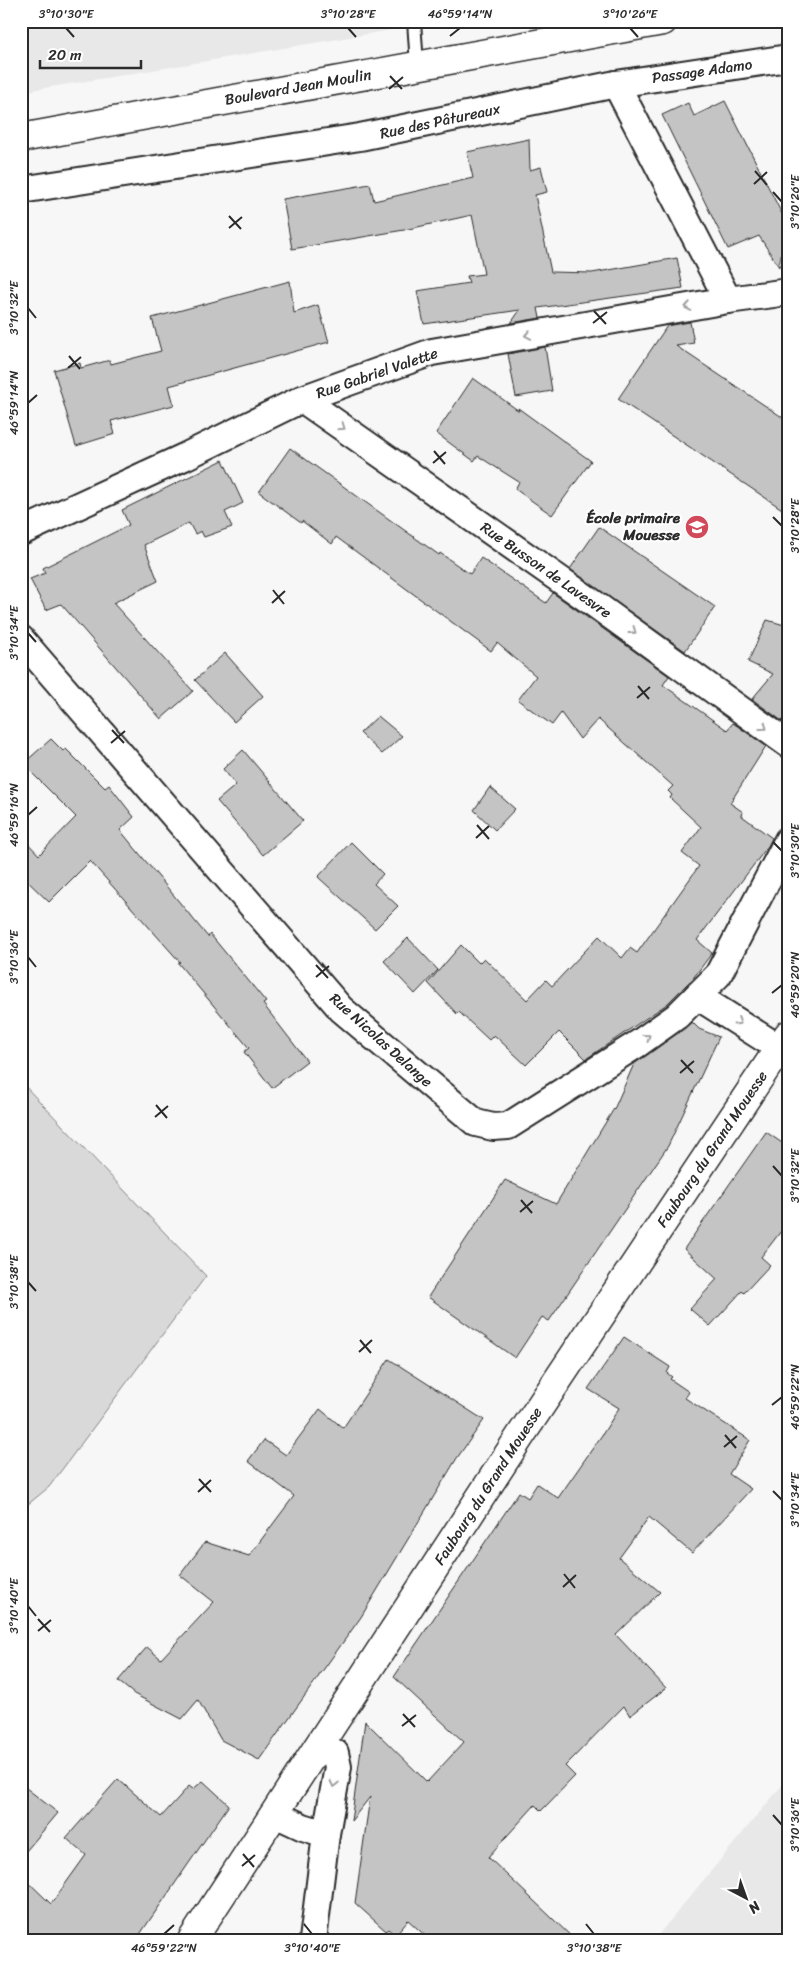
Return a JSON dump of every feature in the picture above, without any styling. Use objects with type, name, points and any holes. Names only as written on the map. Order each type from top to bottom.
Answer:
[{"type":"main road","name":"Boulevard Jean Moulin","points":[[21,138],[663,21]]},
{"type":"main road","name":"Faubourg du Grand Mouesse","points":[[192,1940],[515,1443],[784,1041]]},
{"type":"street","name":"Passage Adamo","points":[[616,84],[788,58]]},
{"type":"street","name":"Rue des Pâtureaux","points":[[21,190],[360,137],[616,84]]},
{"type":"street","points":[[616,84],[728,300]]},
{"type":"street","name":"Rue Gabriel Valette","points":[[21,532],[184,457],[302,399],[432,352],[728,300],[788,292]]},
{"type":"street","name":"Rue Busson de Lavesvre","points":[[302,399],[596,605],[788,744]]},
{"type":"street","name":"Rue Nicolas Delange","points":[[21,639],[341,1009],[476,1123],[493,1127],[508,1126],[639,1043],[677,1016],[697,996]]},
{"type":"street","points":[[784,1041],[697,996],[718,975],[788,840]]},
{"type":"street","points":[[313,1940],[326,1834],[338,1767],[335,1753],[321,1744]]},
{"type":"street","points":[[275,1814],[303,1828],[326,1834]]},
{"type":"lane","points":[[414,21],[417,65]]},
{"type":"shaded area","points":[[21,21],[446,21],[21,92]]},
{"type":"shaded area","points":[[21,1082],[206,1276],[49,1487],[21,1510]]},
{"type":"shaded area","points":[[788,1778],[788,1940],[654,1940]]},
{"type":"building","points":[[725,101],[788,226],[788,236],[784,237],[779,267],[759,236],[728,249],[662,115],[688,103],[694,116]]},
{"type":"building","points":[[529,139],[530,170],[541,167],[547,192],[535,195],[551,272],[592,273],[677,258],[683,288],[538,308],[540,318],[511,323],[520,310],[424,324],[417,291],[469,283],[467,276],[484,274],[472,215],[404,230],[292,249],[283,199],[370,184],[374,201],[473,178],[467,152]]},
{"type":"building","points":[[290,281],[294,313],[318,305],[329,342],[169,386],[174,405],[111,421],[115,434],[76,446],[54,370],[80,363],[81,368],[110,360],[111,364],[161,351],[152,318]]},
{"type":"building","points":[[690,322],[694,343],[676,346],[788,421],[788,513],[618,399],[667,326]]},
{"type":"building","points":[[545,347],[552,391],[516,397],[508,354]]},
{"type":"building","points":[[473,378],[591,461],[552,515],[515,489],[519,482],[478,456],[474,461],[436,433]]},
{"type":"building","points":[[290,448],[439,555],[440,553],[470,574],[481,558],[546,603],[553,593],[669,676],[663,685],[727,730],[733,723],[766,746],[730,803],[743,812],[742,816],[772,838],[768,846],[697,940],[712,953],[694,977],[667,1004],[586,1059],[559,1032],[526,1065],[494,1035],[489,1040],[459,1012],[457,1014],[428,983],[461,945],[479,963],[484,958],[527,1000],[546,980],[552,986],[599,936],[622,958],[630,948],[637,953],[699,866],[682,853],[701,827],[670,798],[672,795],[668,791],[673,786],[598,719],[580,739],[561,713],[552,725],[518,700],[536,676],[497,643],[491,651],[336,537],[332,544],[259,492]]},
{"type":"building","points":[[223,460],[243,503],[225,512],[232,527],[204,537],[201,531],[195,534],[189,523],[144,545],[158,581],[113,603],[193,691],[161,719],[61,604],[46,610],[30,579],[45,573],[43,568],[129,525],[122,510]]},
{"type":"building","points":[[599,527],[715,607],[685,651],[570,569]]},
{"type":"building","points":[[767,620],[788,626],[788,712],[782,721],[752,699],[773,674],[748,662]]},
{"type":"building","points":[[225,653],[263,696],[234,722],[195,680]]},
{"type":"building","points":[[378,716],[402,736],[382,754],[360,733]]},
{"type":"building","points":[[51,739],[63,751],[66,749],[105,788],[109,785],[134,817],[120,830],[208,937],[210,934],[266,1002],[263,1004],[307,1061],[272,1088],[244,1052],[249,1048],[178,963],[180,962],[90,861],[49,902],[21,875],[21,836],[39,855],[76,817],[23,764]]},
{"type":"building","points":[[243,750],[303,821],[263,855],[217,801],[236,785],[223,769]]},
{"type":"building","points":[[490,787],[515,809],[495,830],[474,810]]},
{"type":"building","points":[[351,842],[383,874],[374,884],[398,906],[375,929],[318,877]]},
{"type":"building","points":[[408,938],[438,970],[415,994],[384,961]]},
{"type":"building","points":[[692,1022],[699,1029],[719,1037],[668,1146],[549,1321],[542,1317],[515,1358],[428,1297],[505,1180],[556,1204],[615,1107],[634,1064]]},
{"type":"building","points":[[766,1132],[788,1147],[788,1222],[761,1257],[770,1265],[744,1293],[742,1291],[710,1326],[690,1309],[717,1279],[684,1249]]},
{"type":"building","points":[[624,1337],[670,1367],[667,1373],[672,1377],[670,1379],[689,1392],[685,1398],[750,1440],[729,1474],[751,1489],[692,1553],[649,1517],[619,1558],[660,1592],[616,1635],[666,1688],[630,1716],[624,1706],[565,1766],[575,1776],[541,1811],[535,1805],[488,1857],[575,1940],[430,1940],[408,1920],[395,1935],[388,1929],[386,1931],[355,1903],[370,1797],[351,1821],[365,1721],[427,1782],[464,1742],[394,1677],[519,1492],[528,1498],[537,1484],[558,1498],[602,1435],[619,1408],[588,1389]]},
{"type":"building","points":[[389,1359],[484,1420],[457,1458],[361,1617],[259,1760],[221,1740],[198,1700],[182,1719],[134,1694],[118,1681],[147,1647],[161,1659],[214,1602],[180,1575],[205,1542],[249,1556],[294,1496],[248,1461],[264,1440],[286,1455],[320,1409],[343,1428]]},
{"type":"building","points":[[118,1779],[161,1817],[189,1786],[193,1789],[203,1781],[229,1805],[136,1940],[21,1940],[21,1875],[51,1904],[86,1855],[66,1838]]},
{"type":"building","points":[[21,1784],[58,1813],[21,1857]]},
{"type":"place","name":"École primaire Mouesse","points":[[697,527]]}]
